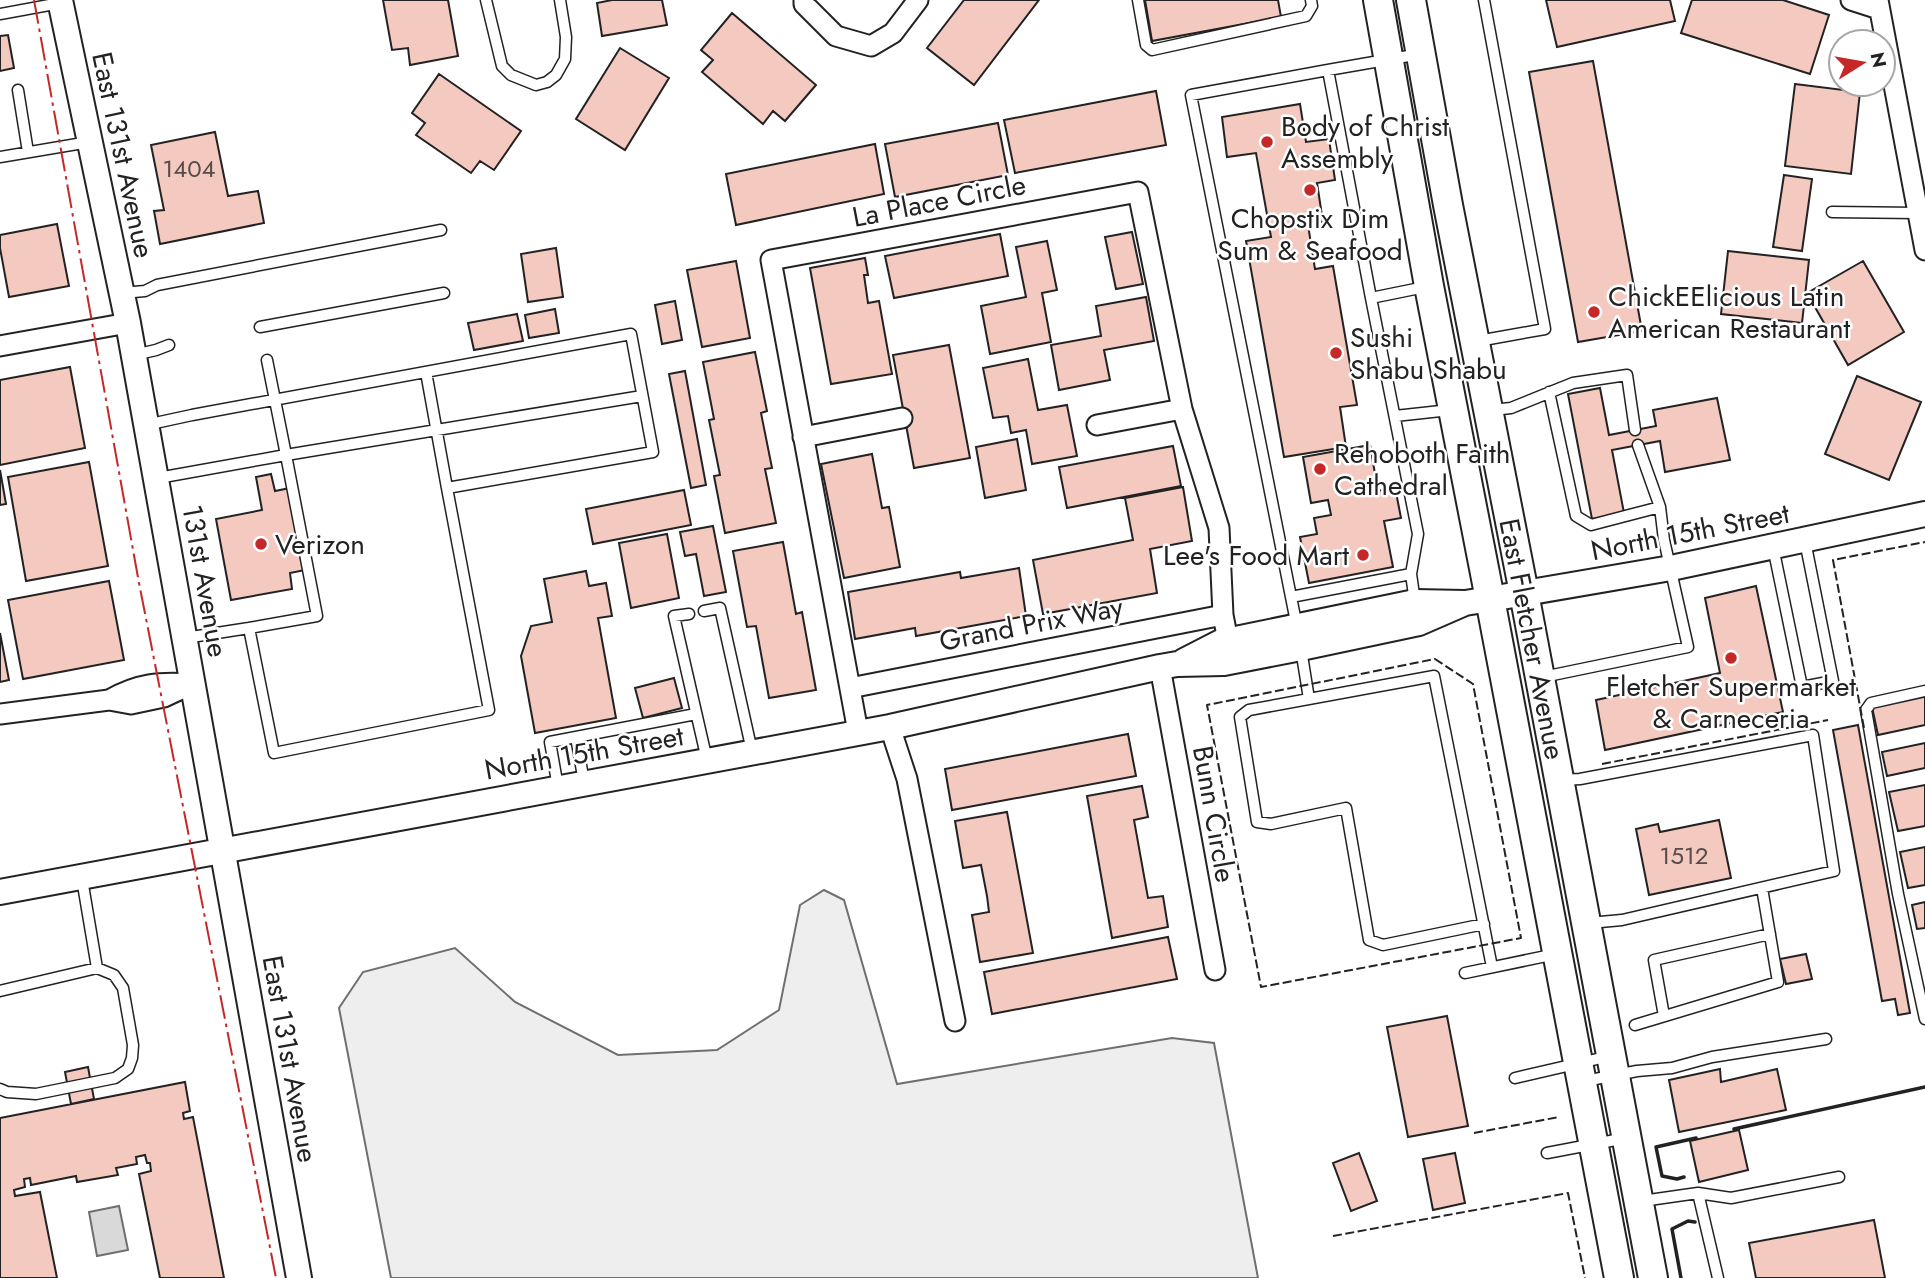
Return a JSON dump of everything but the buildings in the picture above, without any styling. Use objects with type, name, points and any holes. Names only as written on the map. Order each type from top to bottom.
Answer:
[{"type":"main road","name":"East Fletcher Avenue","points":[[1378,0],[1453,410],[1478,601],[1557,954],[1619,1278]]},
{"type":"main road","name":"East Fletcher Avenue","points":[[1411,0],[1653,1278]]},
{"type":"main road","points":[[1577,1061],[1610,1054]]},
{"type":"main road","points":[[1604,1206],[1638,1201]]},
{"type":"street","points":[[804,0],[804,4],[836,36],[871,46],[893,33],[916,1]]},
{"type":"street","points":[[1851,0],[1879,4],[1925,250]]},
{"type":"street","name":"East 131st Avenue","points":[[60,1],[128,323]]},
{"type":"street","name":"La Place Circle","points":[[858,732],[771,260],[1138,192],[1182,409],[1219,528],[1223,615],[1228,641]]},
{"type":"street","points":[[0,346],[128,323]]},
{"type":"street","name":"131st Avenue","points":[[128,323],[222,850]]},
{"type":"street","points":[[1097,425],[1182,409]]},
{"type":"street","points":[[803,438],[902,418]]},
{"type":"street","name":"North 15th Street","points":[[0,892],[890,727],[1169,665],[1224,663],[1415,603],[1478,601],[1671,568],[1925,514]]},
{"type":"street","name":"North 15th Street","points":[[1169,665],[1221,642],[1299,638],[1419,623],[1478,601]]},
{"type":"street","name":"Grand Prix Way","points":[[850,688],[1223,615]]},
{"type":"street","name":"Bunn Circle","points":[[1169,665],[1215,970]]},
{"type":"street","points":[[0,714],[109,700],[131,704],[164,697],[192,684]]},
{"type":"street","points":[[890,727],[907,779],[955,1021]]},
{"type":"street","name":"East 131st Avenue","points":[[222,850],[299,1278]]},
{"type":"lane","points":[[486,0],[502,66],[510,75],[536,85],[547,82],[556,75],[565,59],[566,37],[560,0]]},
{"type":"lane","points":[[1138,0],[1146,45],[1152,50],[1306,16],[1312,6],[1311,0]]},
{"type":"lane","points":[[1474,342],[1545,329],[1484,0]]},
{"type":"lane","points":[[0,13],[60,1]]},
{"type":"lane","points":[[1309,699],[1191,95],[1422,54]]},
{"type":"lane","points":[[1328,70],[1418,534],[1411,575],[1415,603]]},
{"type":"lane","points":[[18,90],[29,152]]},
{"type":"lane","points":[[0,157],[89,142]]},
{"type":"lane","points":[[1832,212],[1918,213]]},
{"type":"lane","points":[[122,293],[145,291],[157,285],[441,230]]},
{"type":"lane","points":[[1371,298],[1429,286]]},
{"type":"lane","points":[[260,327],[444,293]]},
{"type":"lane","points":[[146,426],[631,334],[653,452],[447,488]]},
{"type":"lane","points":[[133,355],[169,345]]},
{"type":"lane","points":[[184,638],[317,616],[267,359]]},
{"type":"lane","points":[[248,628],[274,753],[489,710],[426,372]]},
{"type":"lane","points":[[1488,410],[1511,408],[1573,383],[1627,375],[1635,430]]},
{"type":"lane","points":[[1549,393],[1576,516],[1591,526],[1660,507]]},
{"type":"lane","points":[[157,478],[642,396]]},
{"type":"lane","points":[[1395,416],[1453,410]]},
{"type":"lane","points":[[1540,677],[1688,647],[1664,540],[1660,507],[1638,445]]},
{"type":"lane","points":[[1773,547],[1802,687],[1833,681],[1805,540]]},
{"type":"lane","points":[[1291,597],[1411,575]]},
{"type":"lane","points":[[704,611],[720,608],[752,752]]},
{"type":"lane","points":[[689,614],[674,616],[706,760]]},
{"type":"lane","points":[[1484,923],[1383,946],[1369,940],[1346,807],[1271,824],[1258,822],[1240,717],[1249,710],[1434,676],[1484,923],[1492,967]]},
{"type":"lane","points":[[1925,691],[1871,703],[1866,710],[1925,1019]]},
{"type":"lane","points":[[558,787],[550,742],[696,714]]},
{"type":"lane","points":[[1559,780],[1580,779],[1813,735],[1834,870],[1622,920],[1585,923]]},
{"type":"lane","points":[[576,737],[584,782]]},
{"type":"lane","points":[[82,877],[97,968]]},
{"type":"lane","points":[[1635,1025],[1778,982],[1762,888]]},
{"type":"lane","points":[[1664,1016],[1654,960],[1770,934]]},
{"type":"lane","points":[[1465,973],[1557,954]]},
{"type":"lane","points":[[0,991],[97,968],[114,975],[123,988],[133,1045],[128,1069],[115,1078],[36,1094],[0,1089]]},
{"type":"lane","points":[[1515,1078],[1610,1054],[1637,1071],[1672,1068],[1712,1057],[1826,1039]]},
{"type":"lane","points":[[1547,1153],[1626,1138]]},
{"type":"lane","points":[[1638,1201],[1698,1193],[1731,1198],[1839,1177]]},
{"type":"lane","points":[[1698,1193],[1717,1278]]},
{"type":"shaded area","points":[[824,890],[844,900],[897,1084],[1172,1038],[1214,1043],[1258,1278],[391,1278],[339,1008],[363,972],[455,948],[515,1002],[618,1055],[717,1050],[779,1010],[800,905]]},
{"type":"shaded area","points":[[119,1206],[128,1250],[97,1256],[89,1212]]},
{"type":"fence","points":[[1864,728],[1833,560],[1925,542]]},
{"type":"fence","points":[[1435,659],[1473,684],[1521,938],[1261,987],[1207,705],[1435,659]]},
{"type":"fence","points":[[1602,764],[1828,720]]},
{"type":"fence","points":[[1474,1133],[1559,1117]]},
{"type":"fence","points":[[1333,1236],[1568,1193],[1585,1278]]},
{"type":"wall","points":[[1734,1129],[1925,1087]]},
{"type":"wall","points":[[1684,1177],[1677,1179],[1662,1176],[1656,1147],[1696,1138]]},
{"type":"wall","points":[[1681,1278],[1672,1229],[1688,1221],[1695,1222]]},
{"type":"power","points":[[34,0],[139,583],[276,1278]]},
{"type":"place","name":"Body of Christ Assembly","points":[[1267,142]]},
{"type":"place","name":"Chopstix Dim Sum & Seafood","points":[[1310,190]]},
{"type":"place","name":"ChickEElicious Latin American Restaurant","points":[[1594,312]]},
{"type":"place","name":"Sushi Shabu Shabu","points":[[1336,353]]},
{"type":"place","name":"Rehoboth Faith Cathedral","points":[[1320,469]]},
{"type":"place","name":"Verizon","points":[[261,544]]},
{"type":"place","name":"Lee's Food Mart","points":[[1363,555]]},
{"type":"place","name":"Fletcher Supermarket & Carneceria","points":[[1731,658]]}]
